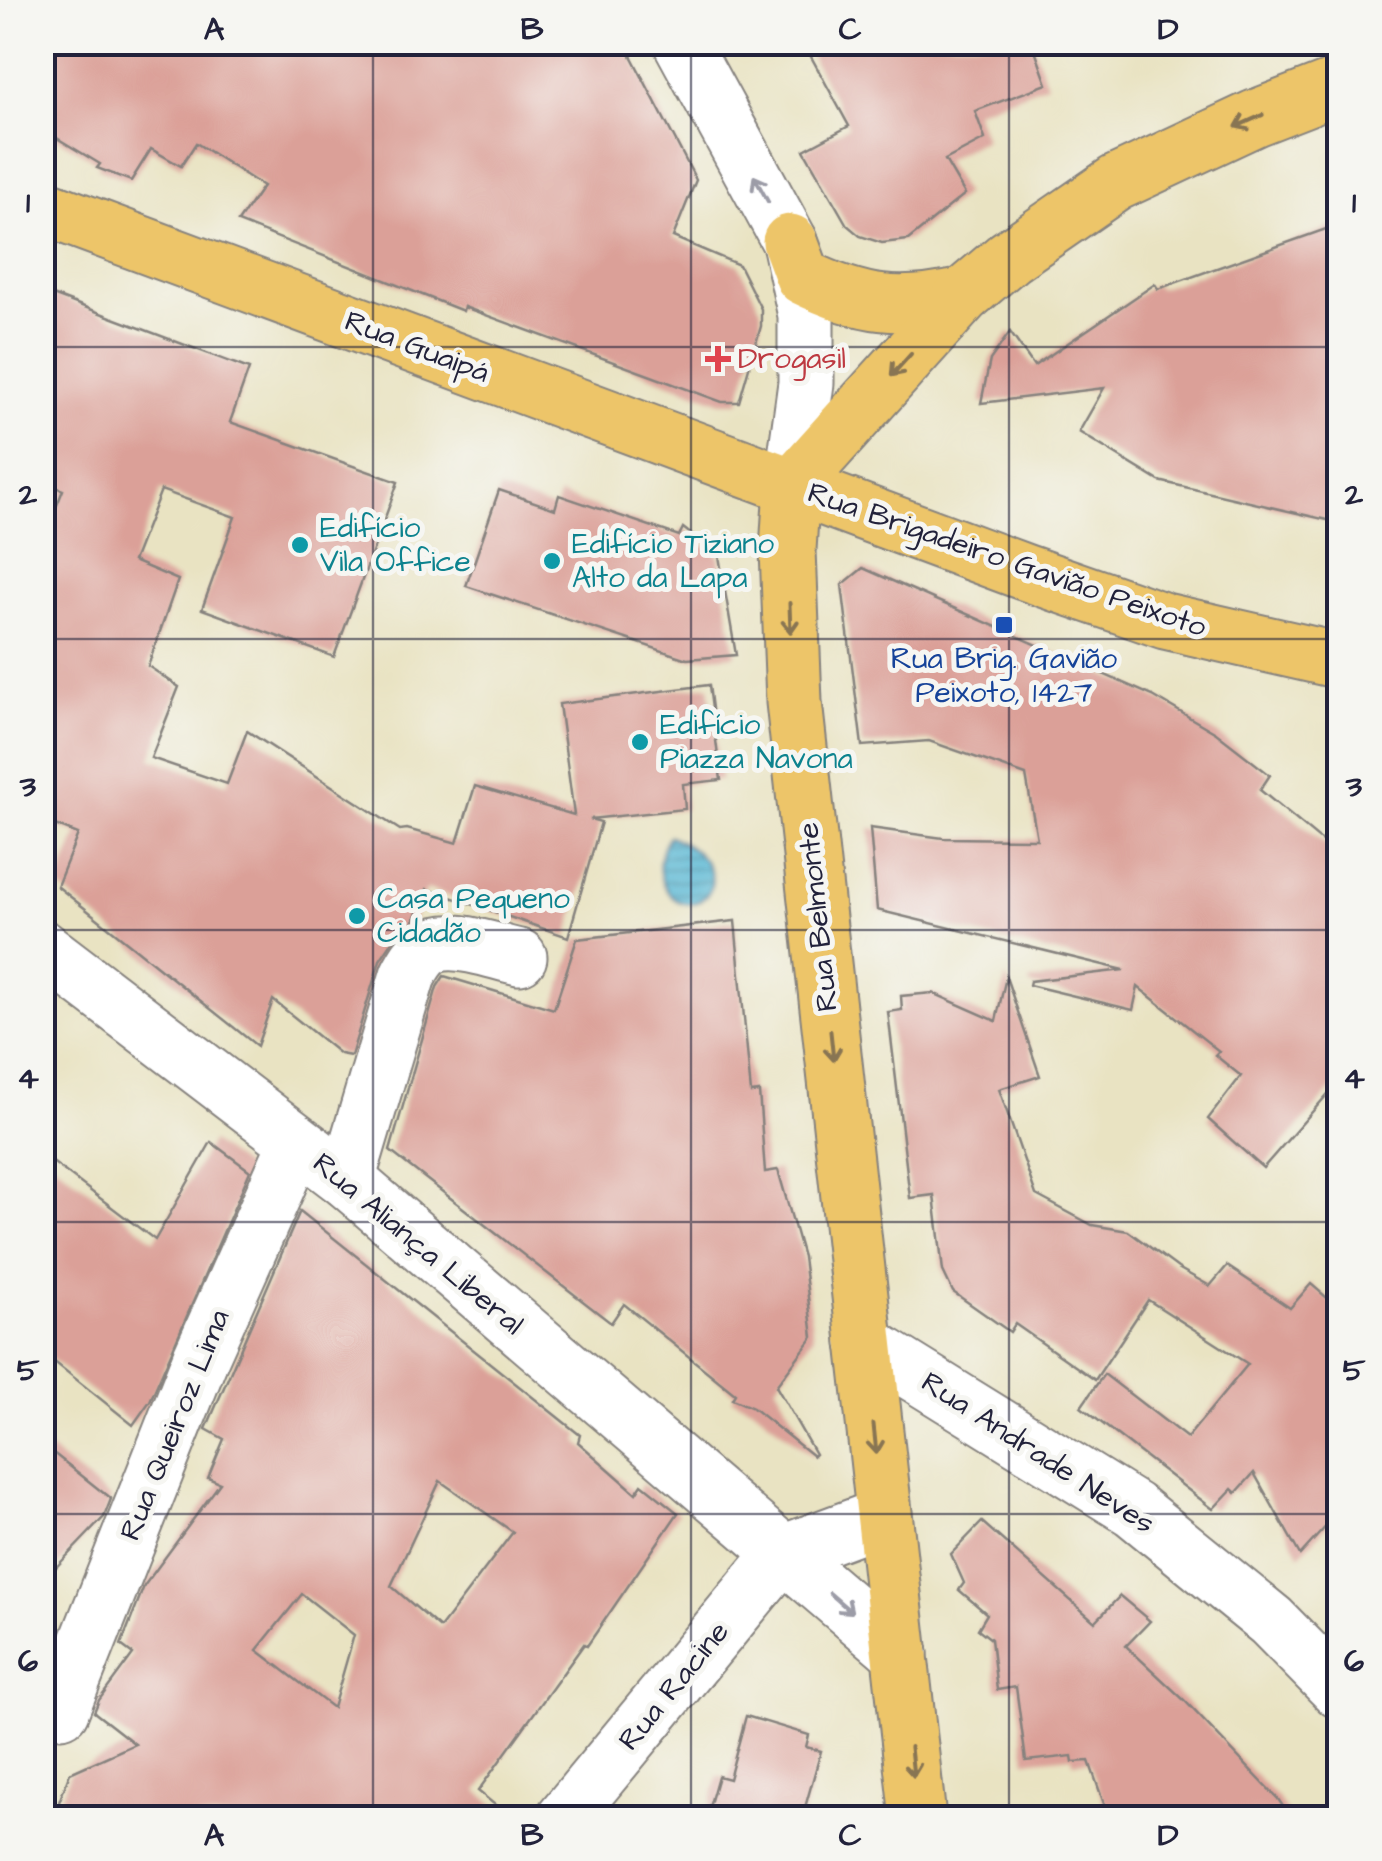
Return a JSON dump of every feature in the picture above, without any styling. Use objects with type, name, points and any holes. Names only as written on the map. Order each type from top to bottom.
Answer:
[{"type":"main road","points":[[792,486],[963,296],[1010,257],[1116,182],[1255,118],[1340,85]]},
{"type":"main road","name":"Rua Guaipá","points":[[42,207],[792,486]]},
{"type":"main road","points":[[790,242],[804,277],[841,296],[882,305],[923,305],[963,296]]},
{"type":"main road","name":"Rua Brigadeiro Gavião Peixoto","points":[[792,486],[1165,621],[1340,662]]},
{"type":"main road","name":"Rua Belmonte","points":[[792,486],[788,550],[794,702],[918,1818]]},
{"type":"street","name":"Rua Belmonte","points":[[681,42],[790,242],[806,316],[806,384],[792,486]]},
{"type":"street","points":[[347,1180],[408,974],[417,959],[429,948],[450,943],[519,958]]},
{"type":"street","name":"Rua Aliança Liberal","points":[[42,948],[347,1180],[900,1654]]},
{"type":"street","name":"Rua Queiroz Lima","points":[[61,1710],[201,1357],[296,1144]]},
{"type":"street","name":"Rua Andrade Neves","points":[[865,1343],[1133,1509],[1270,1621],[1340,1691]]},
{"type":"street","points":[[783,1553],[883,1516]]},
{"type":"street","name":"Rua Racine","points":[[564,1818],[783,1553]]},
{"type":"water","points":[[669,836],[695,851],[708,867],[711,882],[707,894],[698,902],[685,903],[673,897],[662,881],[660,857]]},
{"type":"building","points":[[42,42],[624,42],[696,180],[673,237],[739,265],[761,309],[761,326],[739,402],[722,402],[464,307],[463,311],[238,222],[263,186],[196,143],[181,166],[151,149],[131,181],[97,168],[100,164],[42,129]]},
{"type":"building","points":[[803,42],[1032,42],[1047,84],[975,111],[985,139],[945,160],[965,194],[908,240],[882,243],[860,236],[847,225],[804,150],[849,126]]},
{"type":"building","points":[[1340,224],[1340,523],[1159,481],[1079,432],[1104,388],[981,403],[990,360],[1010,332],[1034,366],[1155,284],[1158,289]]},
{"type":"building","points":[[42,291],[249,369],[230,422],[398,482],[334,657],[202,609],[235,517],[161,490],[133,561],[178,580],[148,666],[179,687],[151,758],[227,784],[247,731],[400,830],[457,843],[475,786],[574,815],[559,704],[709,685],[721,780],[683,784],[685,809],[590,819],[601,822],[568,937],[427,889],[413,922],[396,936],[380,960],[351,1056],[340,1054],[273,1000],[257,1046],[57,886],[78,834],[42,820],[42,543],[63,490],[42,482]]},
{"type":"building","points":[[499,490],[555,509],[559,495],[679,536],[683,528],[719,556],[736,655],[687,659],[466,586]]},
{"type":"building","points":[[863,568],[1153,696],[1216,733],[1270,775],[1260,790],[1340,856],[1340,1080],[1263,1168],[1208,1119],[1241,1076],[1215,1055],[1219,1051],[1138,987],[1133,1010],[1029,985],[1030,981],[1124,970],[877,910],[870,828],[943,838],[1037,839],[1026,775],[929,741],[862,746],[842,585]]},
{"type":"building","points":[[735,921],[751,1093],[759,1092],[765,1172],[778,1170],[803,1257],[813,1337],[776,1386],[813,1456],[753,1408],[732,1399],[735,1394],[624,1304],[611,1323],[390,1151],[437,987],[444,976],[554,1009],[577,939]]},
{"type":"building","points":[[1006,977],[1040,1076],[999,1089],[1036,1195],[1092,1225],[1128,1231],[1210,1286],[1227,1266],[1290,1308],[1311,1284],[1340,1309],[1340,1511],[1300,1555],[1254,1473],[1236,1493],[1232,1489],[1213,1509],[1081,1407],[1104,1374],[1187,1438],[1248,1364],[1148,1300],[1095,1380],[1015,1324],[1010,1332],[953,1292],[943,1271],[934,1195],[910,1198],[888,1012],[902,1010],[901,996],[933,993],[996,1021]]},
{"type":"building","points":[[211,1142],[250,1171],[150,1401],[133,1425],[42,1352],[42,1154],[155,1240]]},
{"type":"building","points":[[300,1211],[580,1435],[578,1442],[636,1493],[642,1484],[678,1513],[587,1646],[584,1644],[478,1791],[511,1818],[53,1818],[70,1773],[135,1744],[94,1712],[133,1654],[121,1645],[144,1586],[220,1483],[208,1478],[224,1439],[206,1429]],"holes":[[[440,1481],[513,1532],[440,1628],[391,1586]],[[302,1594],[354,1635],[333,1708],[257,1650]]]},
{"type":"building","points":[[42,1444],[111,1499],[104,1517],[42,1582]]},
{"type":"building","points":[[982,1522],[1095,1622],[1120,1596],[1150,1621],[1126,1646],[1184,1700],[1278,1799],[1291,1818],[1109,1818],[1089,1761],[1073,1762],[1072,1756],[1026,1761],[1016,1687],[997,1690],[991,1639],[978,1629],[987,1614],[959,1590],[964,1583],[951,1554]]},
{"type":"building","points":[[746,1716],[809,1735],[806,1747],[821,1751],[802,1818],[706,1818],[718,1776],[729,1779]]},
{"type":"place","name":"Drogasil","points":[[718,359]]},
{"type":"place","name":"Edifício Vila Office","points":[[300,545]]},
{"type":"place","name":"Edifício Tiziano Alto da Lapa","points":[[552,561]]},
{"type":"place","name":"Rua Brig. Gavião Peixoto, 1427","points":[[1004,625]]},
{"type":"place","name":"Edifício Piazza Navona","points":[[640,742]]},
{"type":"place","name":"Casa Pequeno Cidadão","points":[[357,916]]}]
